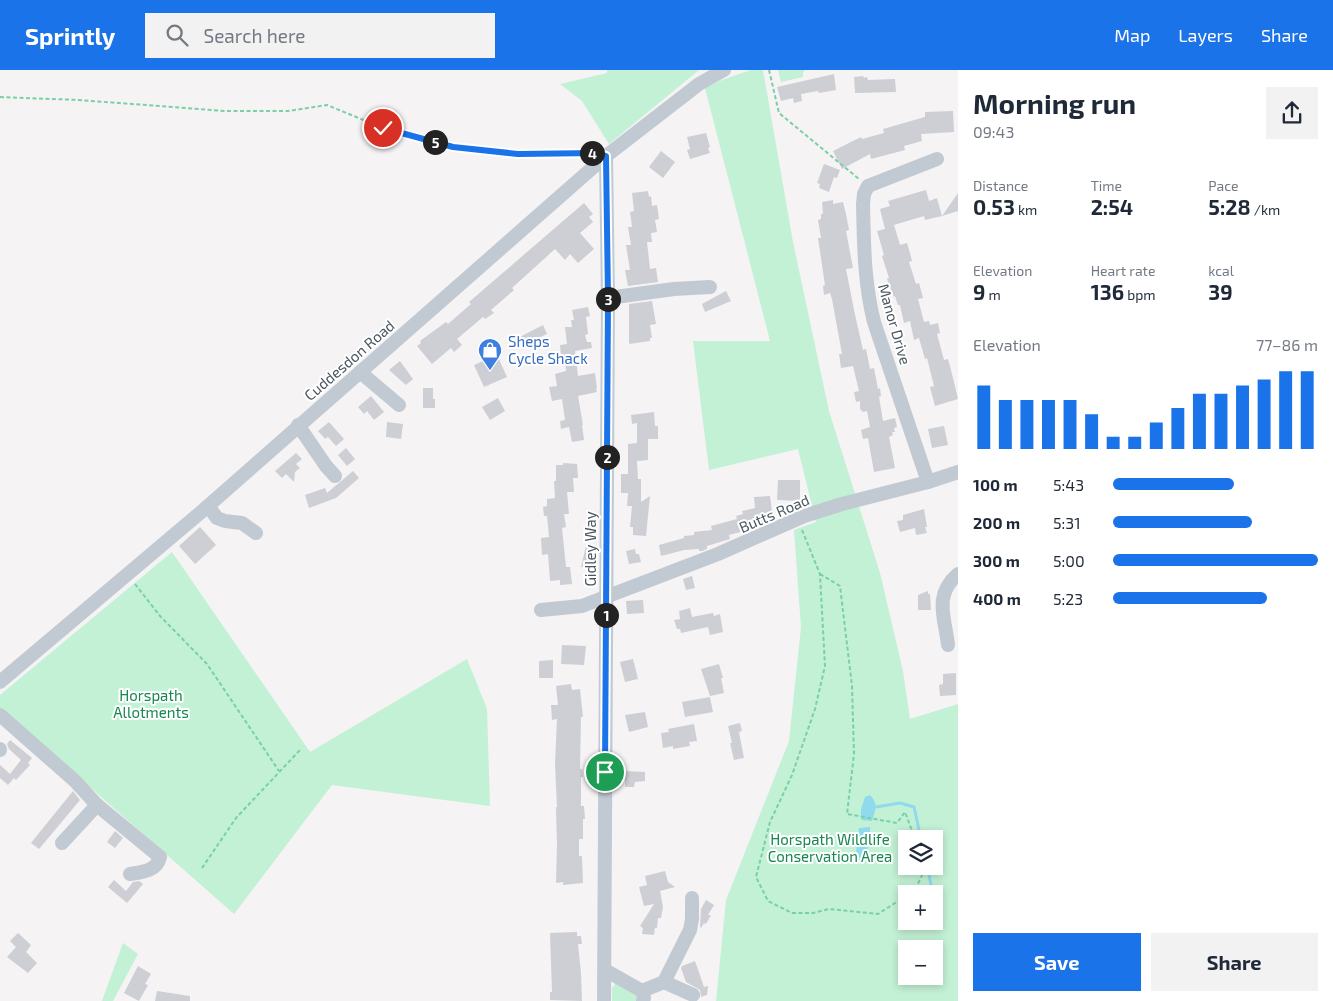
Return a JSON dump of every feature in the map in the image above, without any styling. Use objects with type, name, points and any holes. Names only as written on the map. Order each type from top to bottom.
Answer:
[{"type":"street","name":"Cuddesdon Road","points":[[0,682],[208,506],[606,156],[699,84],[724,70]]},
{"type":"street","name":"Gidley Way","points":[[604,1001],[606,970],[608,298],[606,156]]},
{"type":"street","points":[[868,186],[937,159]]},
{"type":"street","name":"Manor Drive","points":[[868,186],[864,194],[863,204],[865,278],[868,298],[874,322],[928,482]]},
{"type":"street","points":[[608,298],[674,289],[710,287]]},
{"type":"street","points":[[360,372],[399,405]]},
{"type":"street","points":[[298,426],[326,472]]},
{"type":"street","name":"Butts Road","points":[[541,610],[582,606],[718,554],[801,517],[958,472]]},
{"type":"street","points":[[208,506],[217,518],[242,523],[256,533]]},
{"type":"street","points":[[948,645],[942,604],[944,592],[950,581],[958,574]]},
{"type":"street","points":[[0,714],[75,781],[97,805],[160,857],[159,862],[150,870],[130,874]]},
{"type":"street","points":[[62,843],[97,805]]},
{"type":"street","points":[[606,970],[643,996],[664,982],[690,930],[692,898]]},
{"type":"street","points":[[664,982],[693,995]]},
{"type":"path","points":[[769,70],[779,113],[868,186]]},
{"type":"path","points":[[0,97],[79,100],[225,112],[288,111],[327,105],[383,128],[453,147],[518,154],[597,153],[606,156]]},
{"type":"path","points":[[801,517],[820,574],[826,666],[815,709],[792,775],[770,822],[756,878],[768,901],[792,913],[813,913],[829,908],[878,914],[898,901]]},
{"type":"path","points":[[128,574],[160,616],[207,664],[279,772]]},
{"type":"path","points":[[820,574],[840,586],[852,686],[854,754],[847,814],[897,822],[905,812],[912,830]]},
{"type":"path","points":[[202,868],[236,818],[300,750]]},
{"type":"green space","points":[[607,70],[699,70],[609,144],[582,101],[560,84],[607,73]]},
{"type":"green space","name":"Horspath Wildlife Conservation Area","points":[[751,70],[763,70],[793,242],[829,411],[880,573],[903,671],[910,719],[958,704],[958,1001],[716,1001],[726,900],[789,741],[801,627],[794,530],[816,522],[798,449],[709,470],[693,341],[770,341],[705,88]]},
{"type":"green space","points":[[778,70],[805,70],[803,77],[781,82]]},
{"type":"green space","name":"Horspath Allotments","points":[[172,552],[310,752],[467,659],[487,709],[490,806],[332,785],[234,914],[0,708],[0,695]]},
{"type":"green space","points":[[123,943],[138,954],[113,1001],[102,1001]]},
{"type":"green space","points":[[615,984],[636,991],[640,1001],[612,1001],[612,988]]},
{"type":"water","points":[[870,795],[875,801],[872,821],[861,820],[861,809],[865,797]]},
{"type":"water","points":[[870,827],[869,844],[861,860],[856,853],[859,828]]},
{"type":"building","points":[[834,74],[836,90],[801,94],[802,101],[794,103],[793,98],[781,101],[777,87]]},
{"type":"building","points":[[863,76],[864,78],[867,77],[868,80],[895,79],[896,92],[855,93],[854,77]]},
{"type":"building","points":[[953,111],[954,132],[921,134],[922,141],[904,146],[905,150],[871,159],[870,154],[842,169],[833,151],[861,137],[862,139],[884,133],[883,129],[925,117],[925,112]]},
{"type":"building","points":[[706,133],[710,153],[690,159],[687,150],[690,149],[687,137]]},
{"type":"building","points":[[661,151],[675,162],[663,178],[649,167]]},
{"type":"building","points":[[824,164],[840,170],[837,178],[834,177],[829,192],[819,188],[820,184],[817,183]]},
{"type":"building","points":[[926,190],[929,201],[937,198],[942,216],[925,220],[924,216],[894,225],[900,245],[907,243],[912,261],[909,262],[916,284],[919,283],[923,298],[918,299],[924,322],[929,321],[930,325],[938,323],[940,333],[937,334],[944,360],[948,359],[958,399],[935,406],[930,387],[934,386],[927,358],[925,359],[919,338],[914,340],[910,321],[904,323],[900,305],[898,305],[894,297],[887,279],[889,278],[877,231],[885,229],[880,209],[890,206],[888,201]]},
{"type":"building","points":[[648,191],[649,197],[651,196],[652,206],[657,205],[659,219],[655,220],[657,232],[651,233],[652,242],[647,242],[650,269],[656,268],[658,282],[628,286],[625,270],[630,270],[626,245],[631,245],[628,227],[632,227],[630,212],[634,211],[632,193]]},
{"type":"building","points":[[958,193],[958,211],[942,216]]},
{"type":"building","points":[[833,200],[833,204],[843,202],[846,214],[849,230],[846,231],[853,268],[846,269],[863,350],[866,349],[870,369],[874,368],[878,389],[880,388],[881,396],[879,397],[883,421],[895,418],[897,427],[894,428],[895,432],[892,432],[893,435],[889,437],[895,468],[874,472],[868,438],[863,439],[861,430],[870,427],[867,411],[863,412],[860,409],[860,401],[856,402],[854,392],[859,391],[853,366],[841,368],[839,354],[842,354],[832,299],[830,293],[824,295],[823,286],[825,285],[818,238],[821,238],[818,220],[821,219],[821,214],[823,214],[822,202]]},
{"type":"building","points":[[584,203],[593,214],[589,217],[593,222],[580,233],[594,249],[578,263],[570,254],[565,260],[555,249],[491,310],[494,313],[485,319],[483,317],[457,339],[462,345],[454,352],[451,348],[432,364],[417,346],[421,343],[420,341],[446,322],[448,324],[471,304],[469,302]]},
{"type":"building","points":[[726,291],[731,301],[705,312],[702,304]]},
{"type":"building","points":[[652,301],[656,324],[650,325],[652,338],[650,338],[650,341],[629,344],[629,304]]},
{"type":"building","points":[[588,307],[590,316],[586,317],[588,334],[585,335],[587,342],[591,342],[592,348],[575,351],[578,376],[595,373],[597,392],[578,396],[584,440],[572,442],[569,427],[561,429],[560,421],[565,420],[562,399],[552,401],[549,387],[557,386],[555,374],[566,371],[565,355],[561,356],[560,345],[567,344],[565,327],[572,327],[571,320],[574,320],[572,310]]},
{"type":"building","points":[[543,325],[547,334],[518,347],[514,340]]},
{"type":"building","name":"Sheps Cycle Shack","points":[[497,355],[507,377],[484,387],[474,365]]},
{"type":"building","points":[[400,361],[413,379],[406,385],[389,370]]},
{"type":"building","points":[[423,388],[433,388],[435,408],[423,408]]},
{"type":"building","points":[[371,396],[384,412],[374,420],[367,411],[364,414],[358,407]]},
{"type":"building","points":[[498,398],[505,411],[490,420],[482,407]]},
{"type":"building","points":[[654,412],[655,426],[658,426],[658,439],[648,439],[648,460],[637,461],[638,479],[641,479],[641,502],[650,496],[646,536],[633,535],[633,527],[630,527],[632,506],[627,506],[628,493],[621,493],[621,474],[628,474],[628,444],[637,443],[637,423],[632,424],[631,415]]},
{"type":"building","points":[[329,422],[344,439],[336,446],[328,437],[325,439],[318,431]]},
{"type":"building","points":[[387,422],[403,424],[401,439],[386,437]]},
{"type":"building","points":[[944,426],[948,445],[932,448],[928,429]]},
{"type":"building","points":[[346,448],[355,459],[347,466],[338,455]]},
{"type":"building","points":[[296,453],[302,459],[296,464],[300,468],[295,472],[294,482],[286,474],[282,478],[275,471]]},
{"type":"building","points":[[563,463],[577,464],[578,478],[573,478],[574,492],[567,492],[569,514],[564,514],[566,527],[562,528],[566,567],[570,567],[572,584],[560,585],[560,580],[550,581],[548,554],[542,555],[541,538],[549,537],[547,516],[544,516],[543,507],[547,506],[547,499],[555,498],[554,481],[556,481],[556,465],[563,465]]},
{"type":"building","points":[[353,471],[359,478],[336,498],[309,508],[305,495],[325,488],[327,493]]},
{"type":"building","points":[[778,480],[800,480],[800,501],[777,500]]},
{"type":"building","points":[[770,496],[773,520],[754,523],[755,528],[729,535],[730,539],[707,546],[707,549],[702,551],[699,551],[699,549],[684,550],[661,556],[659,545],[684,538],[684,536],[694,535],[694,532],[712,530],[711,526],[737,519],[736,516],[743,514],[742,511],[755,508],[754,497]]},
{"type":"building","points":[[924,509],[927,533],[916,535],[915,528],[900,532],[897,521],[903,520],[903,515]]},
{"type":"building","points":[[200,527],[216,545],[195,564],[179,546]]},
{"type":"building","points":[[596,545],[595,566],[581,567],[586,546]]},
{"type":"building","points":[[635,549],[636,554],[639,554],[641,562],[629,564],[626,551]]},
{"type":"building","points":[[692,576],[695,588],[686,590],[683,579]]},
{"type":"building","points":[[928,591],[928,594],[930,594],[931,610],[918,610],[918,595]]},
{"type":"building","points":[[643,600],[644,613],[627,614],[626,601]]},
{"type":"building","points":[[690,608],[692,617],[713,613],[714,616],[720,614],[723,632],[710,635],[708,627],[681,633],[680,629],[677,629],[674,620],[680,619],[679,611]]},
{"type":"building","points":[[562,645],[586,646],[584,665],[561,664]]},
{"type":"building","points":[[633,659],[638,679],[625,682],[620,662]]},
{"type":"building","points":[[553,660],[553,678],[539,678],[539,661]]},
{"type":"building","points":[[719,664],[723,678],[721,678],[724,693],[710,696],[701,669]]},
{"type":"building","points":[[956,673],[956,695],[940,696],[939,685],[943,684],[943,674]]},
{"type":"building","points":[[571,684],[572,690],[580,689],[583,717],[581,717],[580,769],[582,769],[583,777],[581,777],[581,806],[584,806],[585,819],[583,819],[583,839],[579,839],[579,856],[582,856],[583,883],[563,885],[563,882],[556,883],[557,807],[555,764],[557,719],[552,720],[551,705],[558,705],[556,686]]},
{"type":"building","points":[[710,697],[713,712],[685,717],[682,702]]},
{"type":"building","points":[[645,712],[648,727],[629,732],[625,715]]},
{"type":"building","points":[[740,723],[742,731],[739,732],[744,758],[734,760],[728,726]]},
{"type":"building","points":[[694,724],[697,741],[689,742],[690,746],[673,749],[673,746],[663,748],[661,733],[669,732],[668,729]]},
{"type":"building","points":[[10,740],[32,758],[28,763],[30,765],[16,780],[14,778],[8,785],[0,778],[0,765],[10,774],[21,760],[9,749],[7,744]]},
{"type":"building","points":[[625,771],[645,772],[645,781],[635,782],[634,787],[625,787]]},
{"type":"building","points":[[73,791],[80,800],[39,849],[31,843]]},
{"type":"building","points":[[115,831],[123,838],[115,848],[107,842]]},
{"type":"building","points":[[665,871],[668,882],[675,887],[660,891],[663,907],[654,935],[642,934],[643,928],[640,926],[654,904],[644,906],[639,887],[647,885],[645,876]]},
{"type":"building","points":[[114,880],[126,891],[133,882],[139,881],[143,884],[127,903],[108,887]]},
{"type":"building","points":[[706,900],[714,905],[708,915],[711,915],[706,924],[704,923],[701,928],[701,909]]},
{"type":"building","points":[[577,932],[577,936],[581,936],[582,944],[578,944],[582,1001],[550,1000],[550,992],[552,992],[550,933]]},
{"type":"building","points":[[18,933],[31,945],[26,952],[37,963],[28,973],[7,957],[16,947],[10,941]]},
{"type":"building","points":[[695,961],[704,987],[708,986],[707,995],[701,997],[700,990],[686,982],[681,968]]},
{"type":"building","points":[[138,966],[151,974],[145,984],[148,985],[139,1001],[124,993]]},
{"type":"building","points":[[157,991],[190,996],[190,1001],[155,1001]]},
{"type":"waterway","points":[[876,807],[900,803],[914,807],[919,830]]},
{"type":"waterway","points":[[929,875],[931,885]]},
{"type":"place","name":"Sheps Cycle Shack","points":[[490,371]]},
{"type":"route","points":[[383,128],[453,147],[518,154],[597,153],[606,156],[608,298],[605,772]]}]
